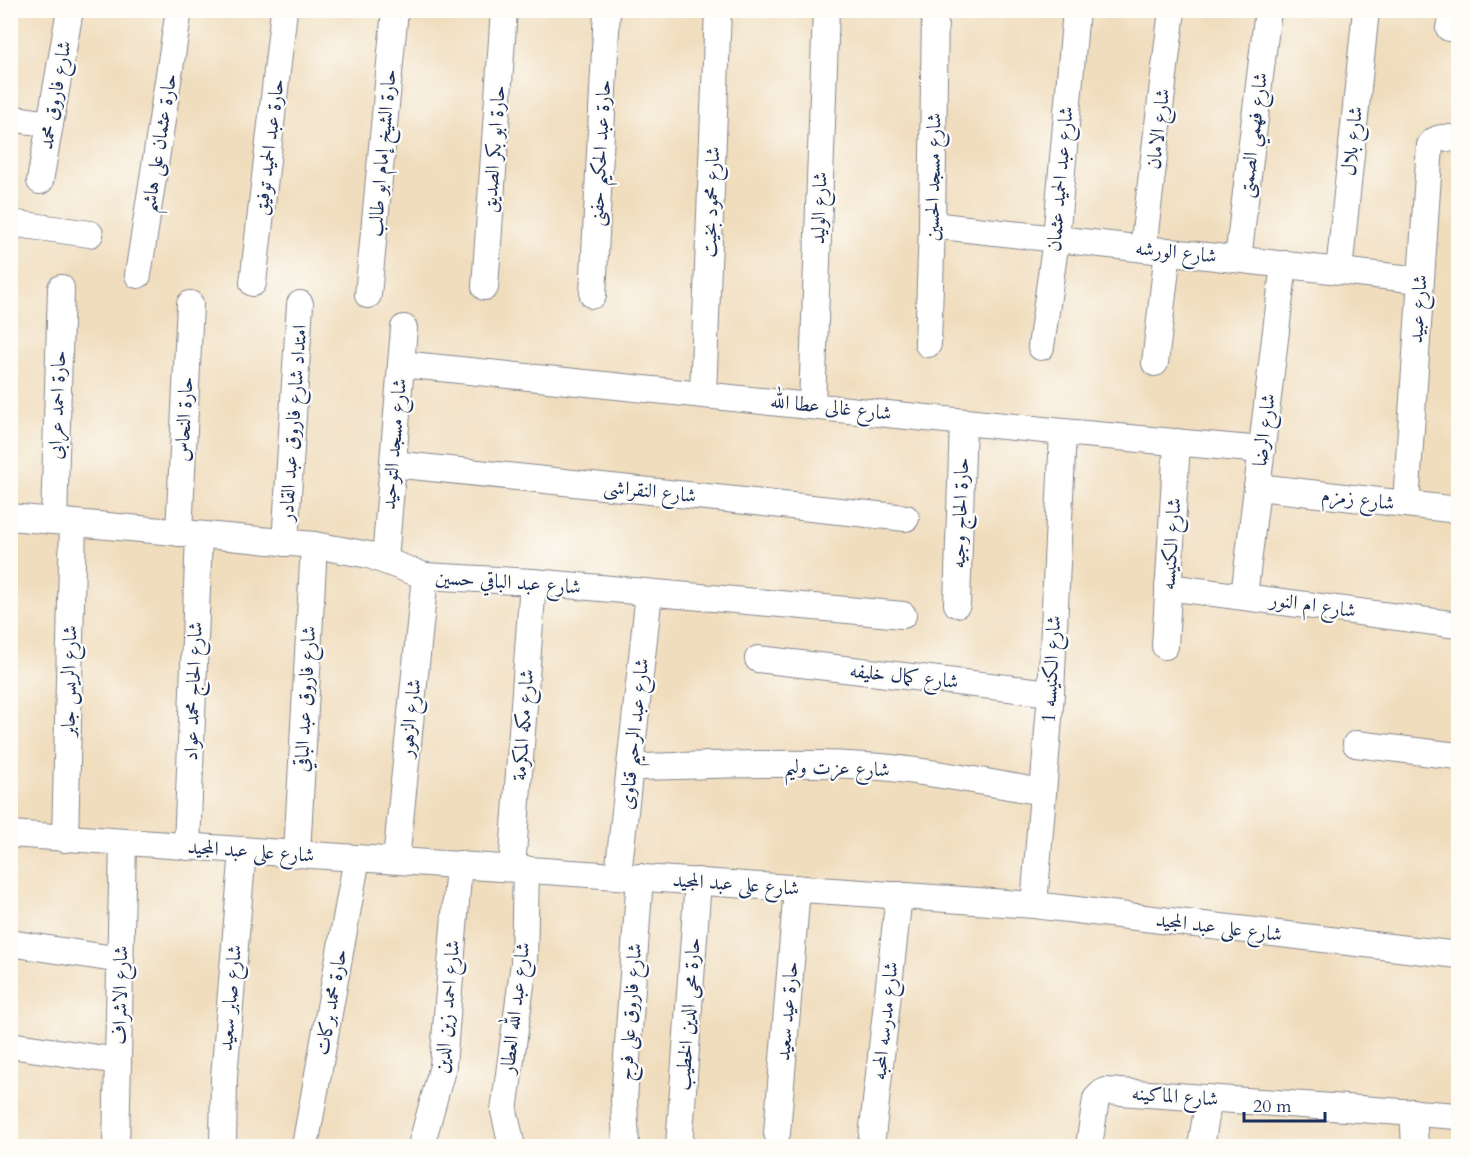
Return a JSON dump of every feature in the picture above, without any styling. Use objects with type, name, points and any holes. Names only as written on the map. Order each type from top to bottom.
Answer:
[{"type":"street","name":"شارع فاروق محمد","points":[[39,180],[70,10]]},
{"type":"street","name":"حارة عثمان على هاشم","points":[[138,275],[179,10]]},
{"type":"street","name":"حارة عبد الحميد توفيق","points":[[253,283],[284,10]]},
{"type":"street","name":"حارة الشيخ إمام ابو طالب","points":[[368,295],[395,10]]},
{"type":"street","name":"حارة ابو بكر الصديق","points":[[485,287],[504,10]]},
{"type":"street","name":"حارة عبد الحكيم حفنى","points":[[593,295],[607,10]]},
{"type":"street","name":"شارع محمود بخيت","points":[[703,394],[718,10]]},
{"type":"street","name":"شارع الوليد","points":[[812,405],[826,10]]},
{"type":"street","name":"شارع مسجد الحسين","points":[[928,344],[935,10]]},
{"type":"street","name":"شارع عبد الحميد عثمان","points":[[1041,347],[1056,238],[1076,10]]},
{"type":"street","name":"شارع الامان","points":[[1155,363],[1155,250],[1172,10]]},
{"type":"street","name":"شارع فهمي الصمتى","points":[[1238,259],[1268,10]]},
{"type":"street","name":"شارع بلال","points":[[1339,271],[1366,10]]},
{"type":"street","points":[[10,118],[50,124]]},
{"type":"street","name":"شارع عبيد","points":[[1406,504],[1430,145],[1440,137],[1458,140]]},
{"type":"street","points":[[10,223],[90,234]]},
{"type":"street","name":"شارع الورشه","points":[[932,225],[1420,280]]},
{"type":"street","name":"شارع الرضا","points":[[1244,596],[1284,264]]},
{"type":"street","name":"حارة احمد عرابى","points":[[61,288],[63,522]]},
{"type":"street","name":"حارة النحاس","points":[[189,534],[190,304]]},
{"type":"street","name":"امتداد شارع فاروق عبد القادر","points":[[285,543],[300,304]]},
{"type":"street","name":"شارع مسجد التوحيد","points":[[385,560],[404,328]]},
{"type":"street","name":"شارع غالى عطا الله","points":[[401,364],[963,422],[1262,450]]},
{"type":"street","name":"حارة الحاج وجيه","points":[[957,604],[963,422]]},
{"type":"street","name":"شارع الكنيسه 1","points":[[1034,905],[1051,693],[1064,432]]},
{"type":"street","name":"شارع الكنيسه","points":[[1165,646],[1177,442]]},
{"type":"street","name":"شارع النقراشى","points":[[393,464],[906,518]]},
{"type":"street","name":"شارع زمزم","points":[[1257,487],[1458,510]]},
{"type":"street","name":"شارع عبد الباقي حسين","points":[[10,517],[314,545],[369,555],[425,576],[533,582],[903,615]]},
{"type":"street","name":"شارع الريس جابر","points":[[63,522],[65,839]]},
{"type":"street","name":"شارع الحاج محمد عواد","points":[[187,847],[189,534]]},
{"type":"street","name":"شارع فاروق عبد الباقي","points":[[297,854],[314,545]]},
{"type":"street","name":"شارع الزهور","points":[[396,860],[425,576]]},
{"type":"street","name":"شارع مكه المكرمة","points":[[519,869],[533,582]]},
{"type":"street","name":"شارع ام النور","points":[[1168,586],[1458,625]]},
{"type":"street","name":"شارع عبد الرحيم قناوى","points":[[629,876],[630,767],[649,593]]},
{"type":"street","name":"شارع كمال خليفه","points":[[758,659],[1051,693]]},
{"type":"street","points":[[1356,744],[1458,756]]},
{"type":"street","name":"شارع عزت وليم","points":[[630,767],[822,765],[880,767],[938,774],[1043,792]]},
{"type":"street","name":"شارع على عبد المجيد","points":[[10,834],[1034,905],[1458,955]]},
{"type":"street","name":"شارع الاشراف","points":[[116,1146],[123,843]]},
{"type":"street","name":"شارع صابر سعيد","points":[[223,1146],[224,1077],[243,850]]},
{"type":"street","name":"حارة محمد بركات","points":[[305,1146],[357,858]]},
{"type":"street","name":"شارع احمد زين الدين","points":[[421,1146],[443,1066],[459,864]]},
{"type":"street","name":"شارع عبد الله العطار","points":[[512,1146],[504,1111],[524,963],[519,869]]},
{"type":"street","name":"شارع فاروق على فرج","points":[[626,1146],[624,1100],[629,876]]},
{"type":"street","name":"حارة محى الدين الخطيب","points":[[679,1146],[698,881]]},
{"type":"street","name":"حارة عيد سعيد","points":[[777,1133],[797,888]]},
{"type":"street","name":"شارع مدرسه المحبه","points":[[871,1146],[899,895]]},
{"type":"street","points":[[10,943],[121,960]]},
{"type":"street","points":[[10,1045],[118,1061]]},
{"type":"street","name":"شارع الماكينه","points":[[1089,1146],[1096,1099],[1102,1092],[1458,1116]]},
{"type":"street","points":[[1201,1146],[1209,1098]]},
{"type":"street","points":[[1413,1112],[1414,1146]]}]
